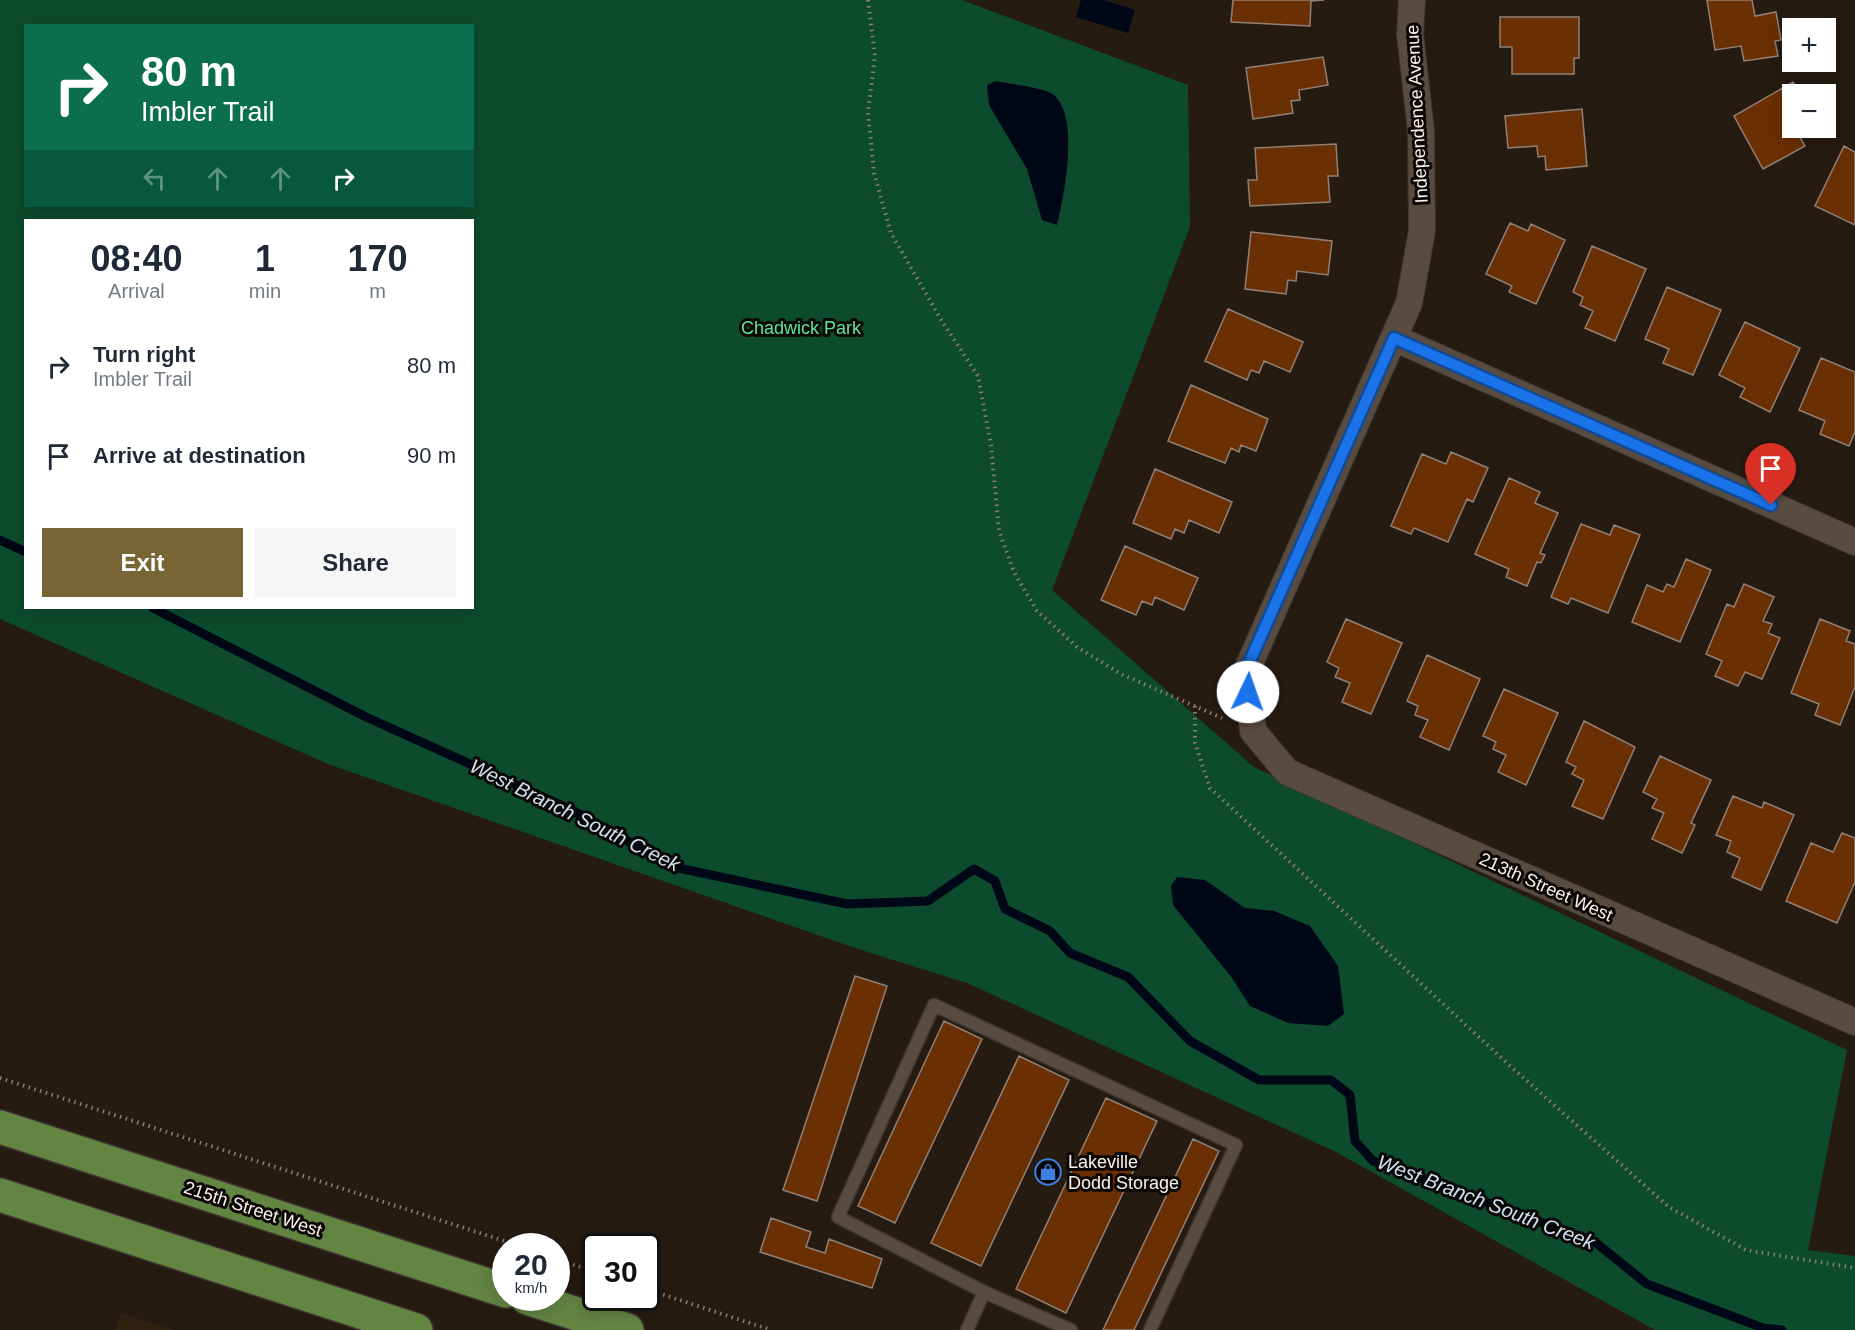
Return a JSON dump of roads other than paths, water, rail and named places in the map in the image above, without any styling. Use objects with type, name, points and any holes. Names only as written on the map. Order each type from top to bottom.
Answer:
[{"type":"main road","name":"215th Street West","points":[[0,1127],[492,1286]]},
{"type":"main road","points":[[0,1195],[416,1330]]},
{"type":"main road","points":[[568,1311],[627,1330]]},
{"type":"street","name":"Independence Avenue","points":[[1253,731],[1245,672],[1409,303],[1422,231],[1421,131],[1410,34],[1412,0]]},
{"type":"street","points":[[1394,338],[1855,542]]},
{"type":"street","name":"213th Street West","points":[[1253,731],[1287,772],[1855,1022]]},
{"type":"lane","points":[[1071,1330],[984,1292],[838,1217],[934,1005],[1236,1145],[1150,1330]]},
{"type":"lane","points":[[967,1330],[984,1292]]},
{"type":"water","points":[[1081,0],[1104,0],[1135,10],[1128,33],[1076,17]]},
{"type":"water","points":[[996,81],[1036,88],[1050,93],[1062,106],[1068,138],[1068,157],[1057,225],[1042,220],[1027,169],[989,105],[987,85]]},
{"type":"water","points":[[1177,877],[1205,880],[1245,908],[1274,911],[1310,926],[1338,966],[1344,1014],[1328,1026],[1288,1023],[1250,1006],[1232,978],[1173,905],[1171,886]]},
{"type":"waterway","name":"West Branch South Creek","points":[[0,540],[24,551]]},
{"type":"waterway","name":"West Branch South Creek","points":[[155,609],[366,717],[572,810],[674,867],[847,904],[928,901],[974,869],[995,881],[1005,909],[1050,931],[1070,953],[1128,977],[1190,1041],[1259,1080],[1331,1080],[1350,1095],[1355,1141],[1373,1161],[1595,1242],[1647,1284],[1763,1328],[1782,1330]]},
{"type":"place","name":"Lakeville Dodd Storage","points":[[1048,1172]]},
{"type":"park label","name":"Chadwick Park","points":[[801,328]]}]
